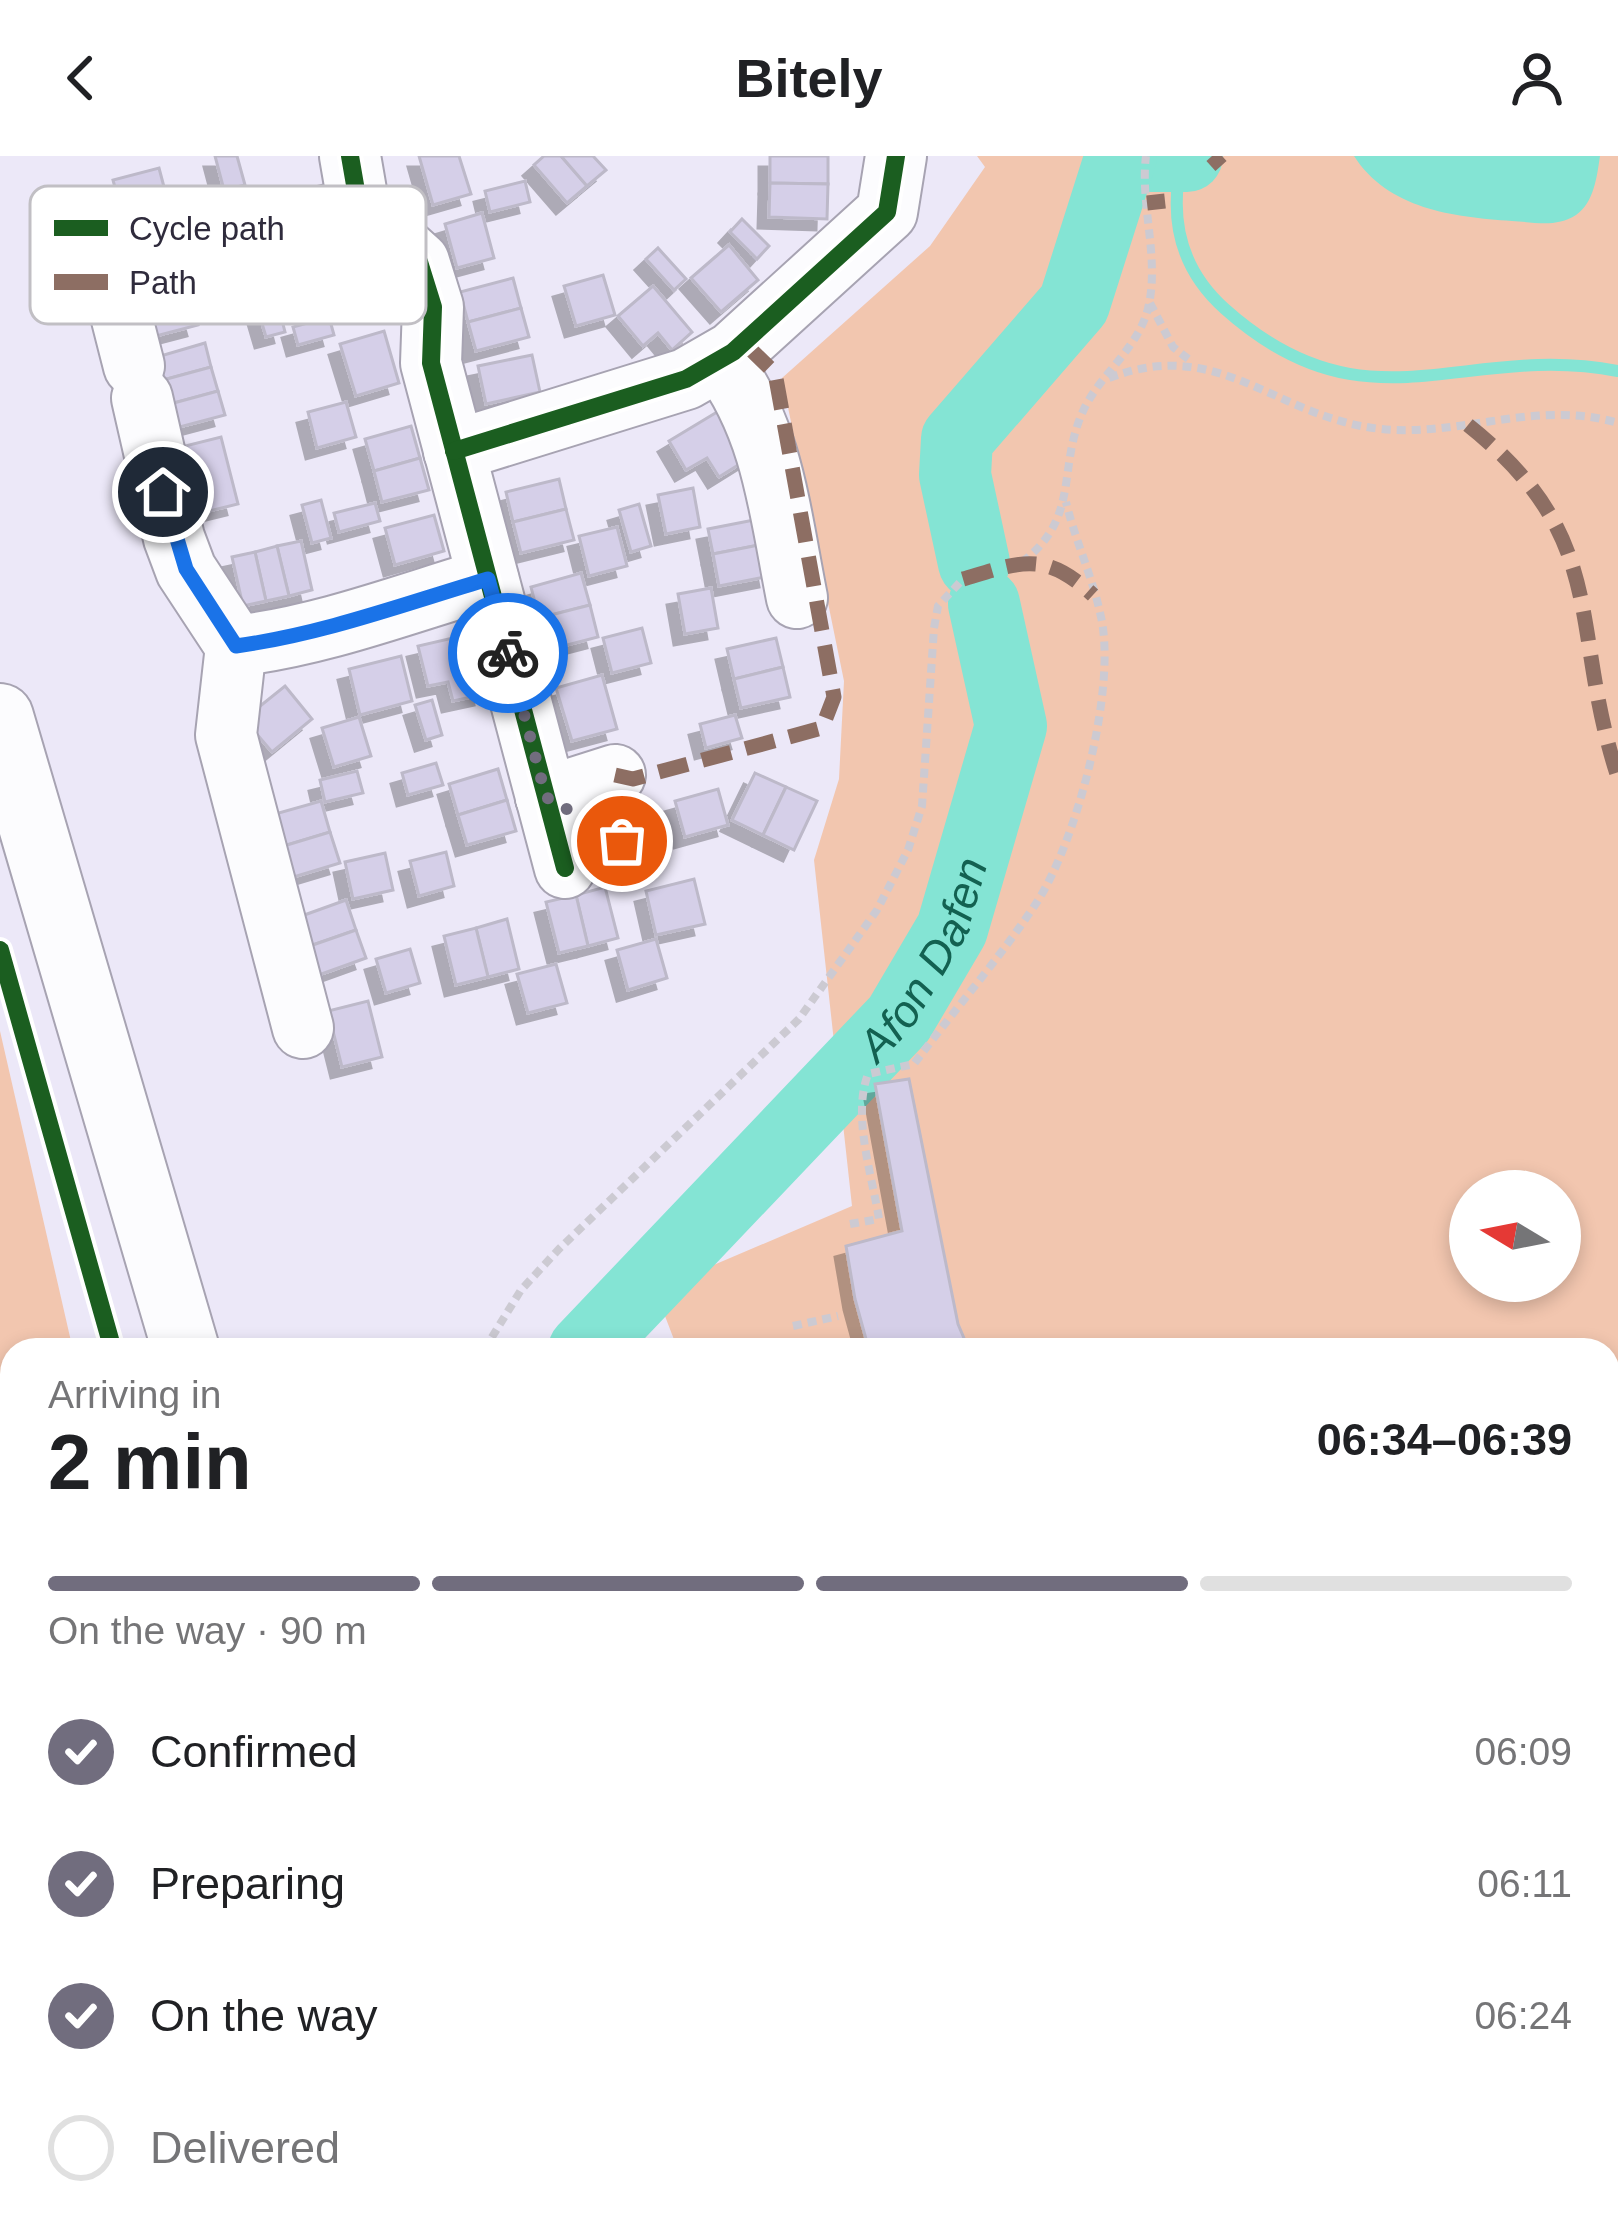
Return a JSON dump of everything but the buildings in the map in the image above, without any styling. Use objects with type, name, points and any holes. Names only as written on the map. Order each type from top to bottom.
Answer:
[{"type":"main road","points":[[0,717],[183,1338]]},
{"type":"street","points":[[454,451],[686,379],[720,360],[887,212],[896,156]]},
{"type":"street","points":[[426,284],[433,307],[431,363],[565,868]]},
{"type":"street","points":[[123,324],[174,538],[232,671],[226,735],[232,766],[302,1028]]},
{"type":"street","points":[[720,360],[748,396],[763,430],[797,598]]},
{"type":"street","points":[[232,671],[390,606],[488,579]]},
{"type":"street","points":[[546,797],[615,775]]},
{"type":"street","points":[[546,797],[622,841]]},
{"type":"path","points":[[1022,562],[1056,529],[1087,403],[1142,327],[1150,303],[1145,156]]},
{"type":"path","points":[[1150,303],[1173,347],[1193,363],[1333,419],[1380,429],[1426,430],[1535,413],[1618,423]]},
{"type":"path","points":[[1108,378],[1152,365],[1193,363]]},
{"type":"path","points":[[850,1224],[879,1219],[864,1129],[862,1089],[868,1074],[914,1064],[1038,900],[1079,798],[1098,714],[1103,651],[1101,615],[1066,502]]},
{"type":"path","points":[[491,1338],[521,1290],[693,1115],[799,1019],[866,928],[908,850],[922,806],[934,628],[938,606],[962,579]]},
{"type":"path","points":[[793,1326],[838,1316]]},
{"type":"shaded area","points":[[977,156],[1618,156],[1618,1338],[673,1338],[655,1290],[852,1206],[814,860],[839,779],[844,681],[782,378],[930,246],[985,167]]},
{"type":"shaded area","points":[[1354,156],[1600,156],[1587,204],[1568,219],[1545,223],[1467,217],[1424,207],[1385,188]]},
{"type":"shaded area","points":[[0,1031],[70,1338],[0,1338]]},
{"type":"waterway","name":"Afon Dafen","points":[[974,563],[955,475],[957,439],[1074,304],[1121,156]]},
{"type":"waterway","name":"Afon Dafen","points":[[1138,156],[1187,156]]},
{"type":"waterway","points":[[1182,160],[1178,221],[1188,259],[1209,293],[1276,347],[1325,368],[1371,377],[1562,365],[1618,371]]},
{"type":"waterway","name":"Afon Dafen","points":[[595,1338],[899,1019],[952,929],[1011,726],[984,604]]},
{"type":"marked path","points":[[1212,156],[1221,166]]},
{"type":"marked path","points":[[1147,203],[1165,201]]},
{"type":"marked path","points":[[615,775],[633,779],[822,728],[834,697],[775,373],[744,343]]},
{"type":"marked path","points":[[1468,425],[1514,467],[1545,507],[1566,547],[1618,777]]},
{"type":"marked path","points":[[963,579],[1031,564],[1060,571],[1093,595]]},
{"type":"cycle path","points":[[350,156],[355,186]]},
{"type":"cycle path","points":[[454,451],[686,379],[733,352],[887,212],[896,156]]},
{"type":"cycle path","points":[[426,284],[433,307],[431,363],[565,868]]},
{"type":"cycle path","points":[[0,950],[110,1338]]},
{"type":"way so far","points":[[508,653],[546,797],[622,841]]},
{"type":"route","points":[[163,492],[186,569],[236,646],[335,629],[390,606],[488,579],[508,653]]}]
